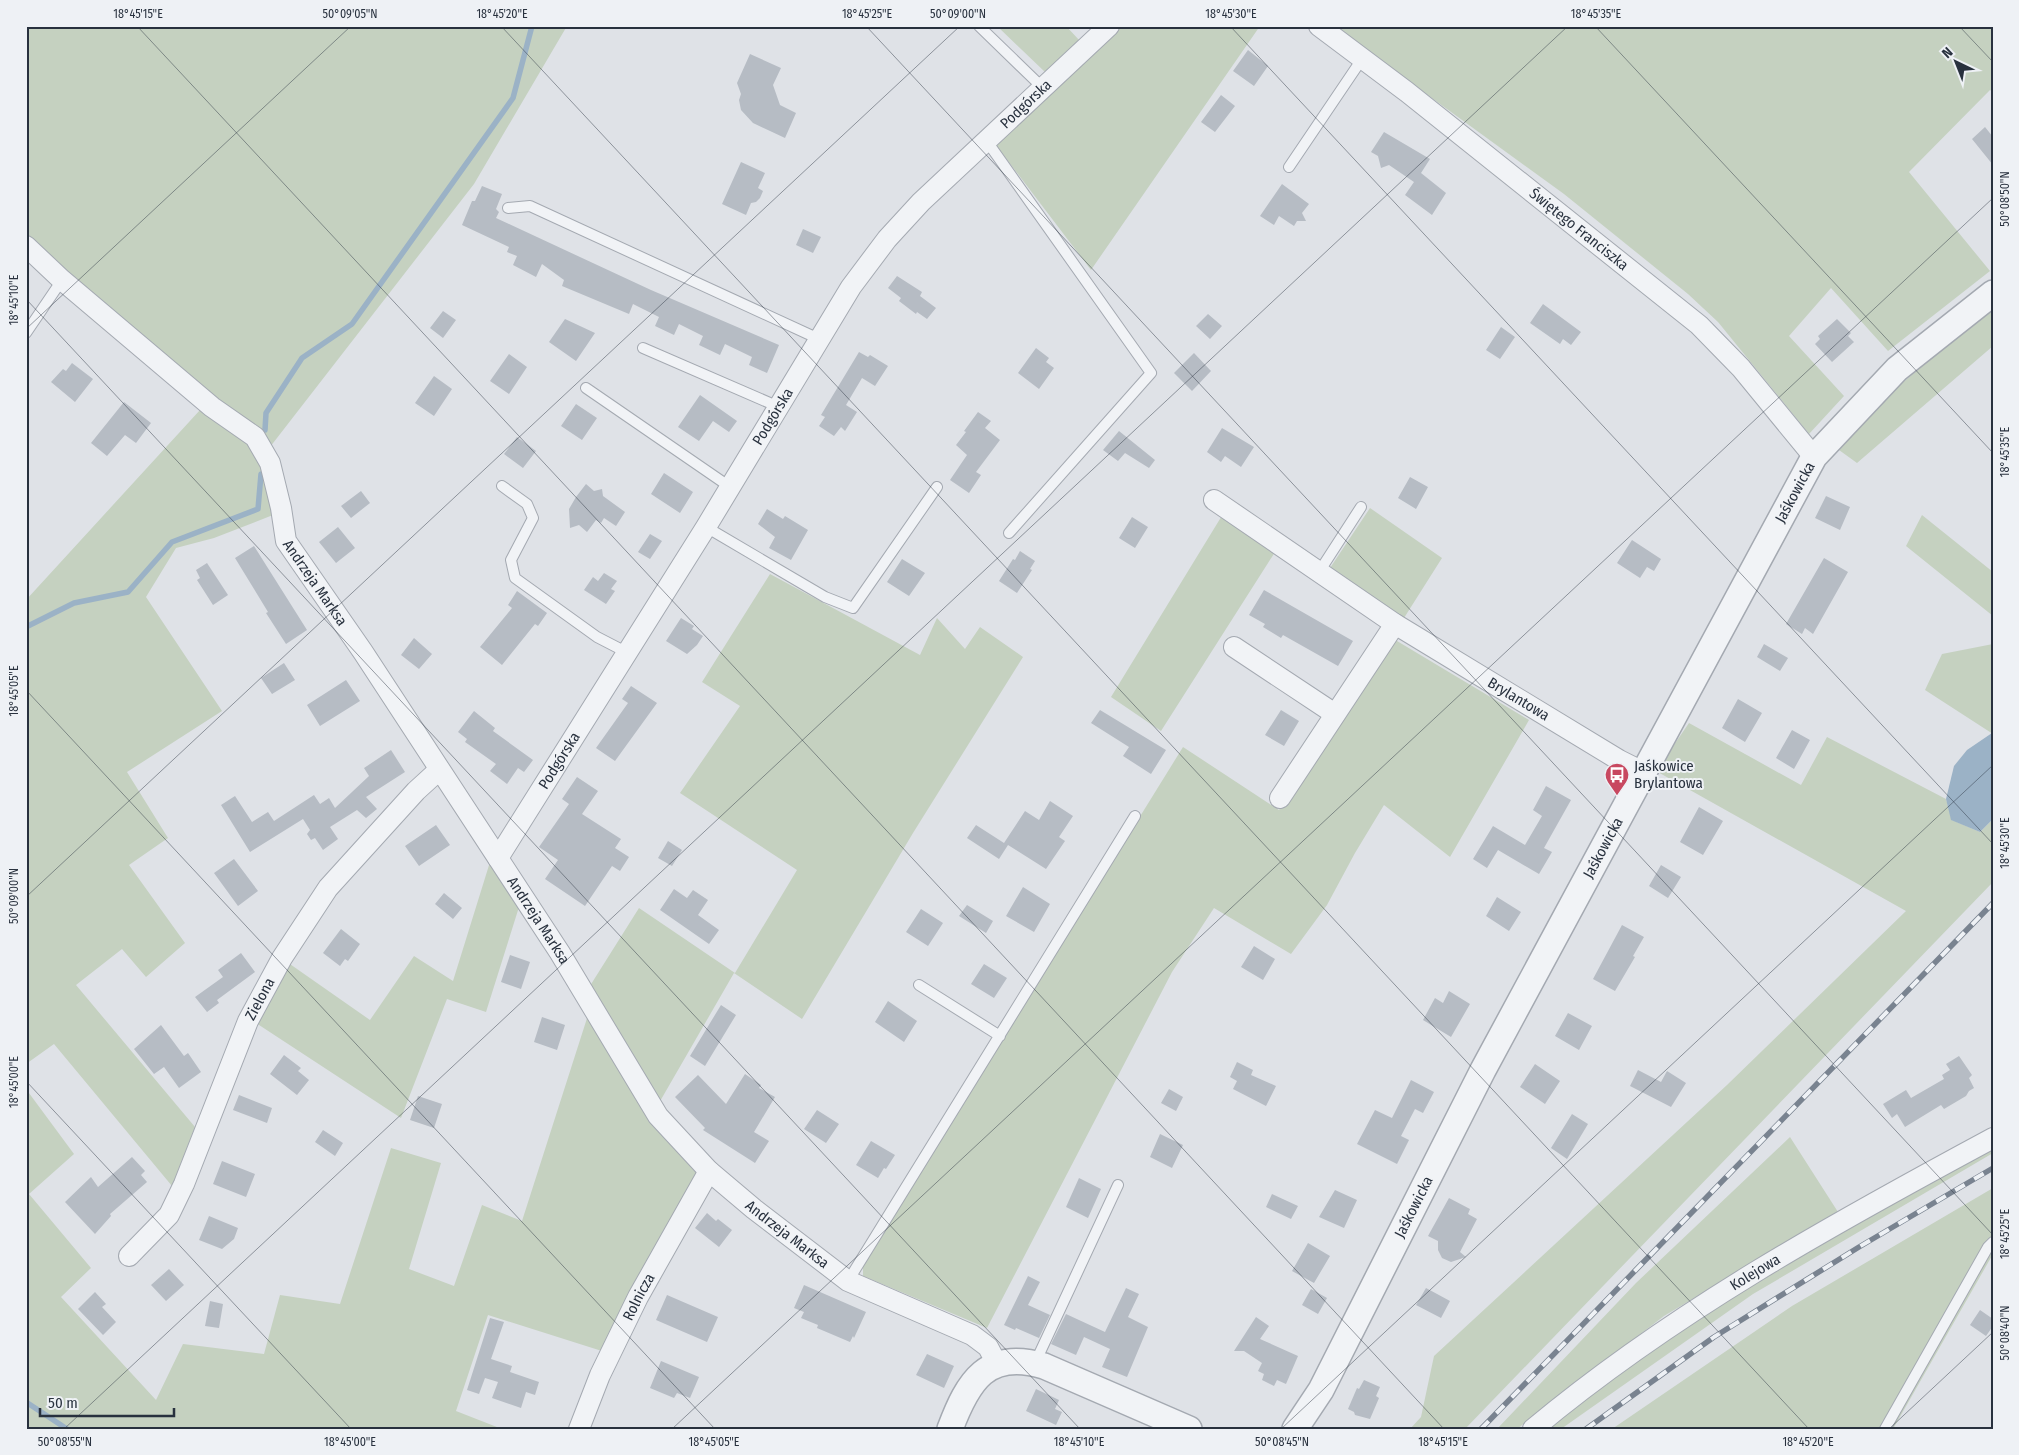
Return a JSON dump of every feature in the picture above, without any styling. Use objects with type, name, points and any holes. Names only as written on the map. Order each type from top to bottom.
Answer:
[{"type":"street","name":"Podgórska","points":[[498,858],[706,527],[851,287],[887,239],[921,202],[1109,26]]},
{"type":"street","name":"Świętego Franciszka","points":[[1319,26],[1407,92],[1699,325],[1740,368],[1814,457]]},
{"type":"street","name":"Andrzeja Marksa","points":[[26,246],[62,280],[212,407],[255,437],[270,463],[281,508],[286,541],[363,652],[560,953],[658,1116],[709,1172],[848,1281],[972,1335],[988,1347],[997,1364]]},
{"type":"street","name":"Jaśkowicka","points":[[1294,1429],[1321,1390],[1483,1070],[1814,457],[1896,369],[1993,292]]},
{"type":"street","name":"Brylantowa","points":[[1214,500],[1395,624],[1643,772]]},
{"type":"street","points":[[1280,798],[1395,624]]},
{"type":"street","points":[[1234,647],[1335,714]]},
{"type":"street","name":"Zielona","points":[[129,1256],[169,1215],[184,1184],[248,1021],[282,958],[328,888],[416,791],[439,770]]},
{"type":"street","name":"Kolejowa","points":[[1533,1429],[1661,1331],[1736,1283],[1892,1192],[1993,1138]]},
{"type":"street","name":"Rolnicza","points":[[579,1429],[600,1374],[638,1297],[709,1172]]},
{"type":"street","points":[[950,1429],[971,1383],[982,1373],[997,1364],[1027,1361],[1189,1429]]},
{"type":"lane","points":[[979,26],[1043,88]]},
{"type":"lane","points":[[1289,167],[1362,59]]},
{"type":"lane","points":[[986,140],[1151,373],[1009,533]]},
{"type":"lane","points":[[508,208],[530,206],[820,339]]},
{"type":"lane","points":[[26,333],[62,280]]},
{"type":"lane","points":[[643,348],[779,407]]},
{"type":"lane","points":[[586,388],[730,487]]},
{"type":"lane","points":[[502,486],[527,504],[533,518],[511,560],[515,578],[597,637],[628,653]]},
{"type":"lane","points":[[706,527],[824,597],[853,608],[938,486]]},
{"type":"lane","points":[[1319,572],[1361,507]]},
{"type":"lane","points":[[848,1281],[1135,816]]},
{"type":"lane","points":[[919,985],[1000,1036]]},
{"type":"lane","points":[[1035,1363],[1118,1185]]},
{"type":"lane","points":[[1885,1429],[1988,1247],[1993,1242]]},
{"type":"green space","points":[[26,26],[567,26],[474,184],[270,447],[26,244]]},
{"type":"green space","points":[[997,26],[1066,26],[1080,41],[1045,72]]},
{"type":"green space","points":[[1118,26],[1260,26],[1091,270],[995,144]]},
{"type":"green space","points":[[1336,26],[1993,26],[1993,92],[1990,90],[1909,172],[1990,271],[1888,351],[1831,288],[1789,336],[1844,396],[1809,434],[1718,322],[1688,294],[1564,194],[1363,48]]},
{"type":"green space","points":[[1993,307],[1993,346],[1857,463],[1839,450],[1883,399]]},
{"type":"green space","points":[[200,410],[250,444],[263,472],[273,515],[214,538],[176,548],[146,597],[222,711],[127,772],[168,838],[129,865],[185,943],[146,977],[122,949],[76,985],[195,1127],[172,1186],[54,1044],[26,1064],[26,600]]},
{"type":"green space","points":[[1370,508],[1442,558],[1404,618],[1328,571]]},
{"type":"green space","points":[[1223,514],[1277,549],[1161,731],[1111,697]]},
{"type":"green space","points":[[1922,515],[1993,572],[1993,616],[1906,546]]},
{"type":"green space","points":[[770,574],[920,655],[937,618],[965,649],[980,627],[1023,657],[913,833],[802,1019],[734,973],[659,1103],[588,989],[639,908],[735,973],[797,870],[680,793],[740,706],[702,682]]},
{"type":"green space","points":[[1392,638],[1529,720],[1450,857],[1384,805],[1327,905],[1291,954],[1214,908],[1172,972],[987,1328],[863,1276],[863,1264],[1183,747],[1279,810]]},
{"type":"green space","points":[[1993,644],[1993,734],[1925,690],[1942,654]]},
{"type":"green space","points":[[1689,723],[1801,785],[1827,737],[1946,799],[1952,820],[1980,832],[1993,819],[1993,882],[1465,1429],[1410,1429],[1421,1417],[1434,1356],[1727,1085],[1906,911],[1656,771]]},
{"type":"green space","points":[[490,862],[519,907],[486,1012],[447,999],[401,1118],[256,1023],[287,962],[370,1020],[414,956],[453,981]]},
{"type":"green space","points":[[589,1012],[700,1172],[605,1352],[488,1315],[456,1411],[502,1429],[26,1429],[26,1089],[74,1154],[29,1194],[91,1268],[61,1297],[156,1400],[183,1344],[264,1354],[280,1295],[340,1304],[391,1148],[441,1163],[409,1269],[454,1286],[482,1205],[522,1221]]},
{"type":"green space","points":[[1790,1137],[1838,1212],[1664,1316],[1517,1429],[1497,1429],[1636,1283]]},
{"type":"green space","points":[[1993,1143],[1993,1153],[1753,1294],[1561,1429],[1541,1429],[1705,1308]]},
{"type":"green space","points":[[1993,1188],[1993,1254],[1893,1429],[1612,1429],[1792,1306]]},
{"type":"water","points":[[1992,733],[1993,819],[1980,832],[1951,820],[1946,799],[1954,766],[1967,750]]},
{"type":"building","points":[[1248,50],[1268,66],[1254,86],[1233,71]]},
{"type":"building","points":[[750,54],[781,68],[773,85],[780,105],[796,113],[785,138],[753,123],[741,110],[739,100],[741,94],[737,83]]},
{"type":"building","points":[[1221,95],[1235,106],[1215,132],[1201,122]]},
{"type":"building","points":[[1985,127],[1993,137],[1993,165],[1972,139]]},
{"type":"building","points":[[1384,132],[1430,159],[1421,173],[1446,193],[1432,215],[1405,195],[1414,182],[1389,165],[1381,168],[1378,156],[1371,152]]},
{"type":"building","points":[[741,162],[765,173],[758,188],[763,191],[760,198],[756,202],[751,203],[746,215],[722,204]]},
{"type":"building","points":[[1282,184],[1309,204],[1302,213],[1306,221],[1297,221],[1294,226],[1279,216],[1274,225],[1260,216]]},
{"type":"building","points":[[482,186],[502,194],[496,209],[499,212],[496,218],[651,290],[779,345],[767,373],[749,365],[752,357],[725,344],[720,355],[699,345],[703,336],[679,324],[674,335],[655,326],[659,317],[633,304],[629,314],[562,286],[564,280],[542,264],[536,277],[513,265],[517,256],[507,252],[509,247],[462,225],[472,201],[475,201]]},
{"type":"building","points":[[803,229],[821,237],[813,253],[796,245]]},
{"type":"building","points":[[897,276],[922,292],[920,296],[936,308],[927,319],[917,312],[916,314],[899,301],[901,298],[888,288]]},
{"type":"building","points":[[1543,304],[1581,332],[1571,345],[1563,339],[1560,344],[1530,323]]},
{"type":"building","points":[[443,311],[456,320],[443,338],[430,328]]},
{"type":"building","points":[[1208,314],[1222,326],[1210,339],[1196,326]]},
{"type":"building","points":[[565,319],[595,333],[576,361],[549,342]]},
{"type":"building","points":[[1837,319],[1851,333],[1848,336],[1854,342],[1832,362],[1815,344],[1820,339],[1818,336]]},
{"type":"building","points":[[1501,327],[1515,337],[1500,359],[1486,350]]},
{"type":"building","points":[[1036,348],[1049,358],[1046,362],[1054,368],[1039,389],[1018,373]]},
{"type":"building","points":[[859,352],[868,357],[870,355],[888,366],[875,386],[862,378],[846,405],[857,412],[845,431],[841,427],[834,436],[819,426],[825,417],[821,415]]},
{"type":"building","points":[[1194,353],[1211,371],[1192,391],[1174,373]]},
{"type":"building","points":[[509,354],[527,367],[509,394],[490,381]]},
{"type":"building","points":[[72,363],[93,379],[75,402],[51,382],[63,369],[66,371]]},
{"type":"building","points":[[434,376],[452,389],[434,416],[415,403]]},
{"type":"building","points":[[700,395],[737,421],[729,432],[713,421],[699,441],[678,427]]},
{"type":"building","points":[[124,402],[151,423],[136,443],[125,435],[107,456],[91,443]]},
{"type":"building","points":[[576,404],[597,418],[582,440],[561,426]]},
{"type":"building","points":[[978,412],[991,421],[985,428],[1000,440],[976,472],[981,475],[969,493],[950,480],[967,455],[956,445]]},
{"type":"building","points":[[1222,428],[1254,447],[1241,467],[1225,456],[1221,462],[1207,452]]},
{"type":"building","points":[[1119,431],[1155,460],[1149,468],[1125,453],[1118,461],[1103,450]]},
{"type":"building","points":[[517,437],[536,451],[523,468],[504,454]]},
{"type":"building","points":[[664,473],[693,492],[680,513],[651,494]]},
{"type":"building","points":[[1410,477],[1428,487],[1416,509],[1398,498]]},
{"type":"building","points":[[586,484],[594,491],[602,489],[603,496],[625,512],[616,526],[604,518],[601,523],[596,520],[587,532],[579,525],[570,528],[569,509]]},
{"type":"building","points":[[361,491],[370,503],[351,518],[341,506]]},
{"type":"building","points":[[1826,496],[1850,507],[1840,530],[1815,518]]},
{"type":"building","points":[[767,509],[783,519],[785,516],[808,530],[791,560],[769,548],[775,537],[758,524]]},
{"type":"building","points":[[1132,517],[1148,527],[1135,548],[1119,538]]},
{"type":"building","points":[[338,527],[355,548],[336,563],[319,542]]},
{"type":"building","points":[[650,534],[662,541],[650,559],[638,552]]},
{"type":"building","points":[[1632,540],[1661,559],[1654,571],[1647,567],[1640,578],[1617,563]]},
{"type":"building","points":[[254,546],[307,630],[286,644],[235,558]]},
{"type":"building","points":[[1020,551],[1035,561],[1030,569],[1032,570],[1017,593],[999,581]]},
{"type":"building","points":[[1824,558],[1848,572],[1813,634],[1805,628],[1802,634],[1786,624]]},
{"type":"building","points":[[902,559],[925,573],[909,596],[887,582]]},
{"type":"building","points":[[207,563],[228,595],[213,605],[197,580],[200,578],[196,570]]},
{"type":"building","points":[[604,573],[617,581],[611,589],[615,591],[606,604],[584,590],[593,577],[598,581]]},
{"type":"building","points":[[1264,590],[1353,641],[1338,666],[1283,635],[1281,638],[1263,627],[1265,624],[1249,615]]},
{"type":"building","points":[[517,591],[547,613],[538,626],[535,624],[502,665],[480,647],[512,608],[508,605]]},
{"type":"building","points":[[681,618],[694,626],[692,629],[703,636],[687,654],[666,641]]},
{"type":"building","points":[[414,638],[432,654],[419,669],[401,655]]},
{"type":"building","points":[[1764,644],[1788,658],[1780,671],[1757,657]]},
{"type":"building","points":[[284,663],[295,680],[272,694],[261,678]]},
{"type":"building","points":[[346,680],[360,701],[320,726],[307,705]]},
{"type":"building","points":[[631,686],[657,703],[615,761],[596,748],[628,703],[622,699]]},
{"type":"building","points":[[1738,699],[1762,713],[1745,742],[1722,728]]},
{"type":"building","points":[[1100,710],[1166,750],[1151,774],[1123,756],[1129,747],[1091,723]]},
{"type":"building","points":[[1281,710],[1299,721],[1284,746],[1265,735]]},
{"type":"building","points":[[474,711],[495,728],[493,731],[533,760],[524,772],[518,768],[507,784],[490,771],[496,764],[465,742],[467,739],[458,732]]},
{"type":"building","points":[[1792,730],[1810,740],[1794,769],[1776,758]]},
{"type":"building","points":[[391,750],[405,772],[366,797],[377,809],[366,818],[357,810],[330,827],[338,839],[323,850],[315,838],[311,840],[307,834],[310,830],[303,819],[250,852],[221,805],[235,796],[252,822],[268,812],[274,821],[314,795],[320,804],[329,798],[335,808],[369,776],[364,768]]},
{"type":"building","points":[[577,777],[598,791],[582,814],[621,839],[615,848],[629,857],[620,871],[612,866],[585,906],[545,879],[558,860],[539,847],[569,804],[562,799]]},
{"type":"building","points":[[1546,786],[1571,800],[1544,848],[1552,852],[1539,874],[1498,850],[1487,868],[1473,859],[1493,826],[1525,845],[1542,816],[1533,810]]},
{"type":"building","points":[[1050,801],[1073,816],[1059,837],[1065,841],[1046,869],[1008,845],[999,859],[967,838],[976,825],[1004,843],[1025,811],[1039,820]]},
{"type":"building","points":[[1699,807],[1723,821],[1703,855],[1680,842]]},
{"type":"building","points":[[436,825],[450,845],[419,866],[405,846]]},
{"type":"building","points":[[668,841],[682,850],[672,866],[658,858]]},
{"type":"building","points":[[234,859],[258,891],[238,906],[214,873]]},
{"type":"building","points":[[1661,865],[1681,877],[1668,898],[1649,886]]},
{"type":"building","points":[[1023,887],[1050,904],[1034,932],[1006,916]]},
{"type":"building","points":[[674,889],[687,898],[693,890],[708,900],[698,915],[719,930],[709,944],[660,910]]},
{"type":"building","points":[[444,893],[462,908],[453,919],[435,904]]},
{"type":"building","points":[[1497,897],[1521,912],[1509,931],[1486,916]]},
{"type":"building","points":[[967,905],[993,921],[986,933],[959,916]]},
{"type":"building","points":[[921,909],[943,923],[928,946],[906,932]]},
{"type":"building","points":[[1622,925],[1644,937],[1633,956],[1635,957],[1615,991],[1593,979]]},
{"type":"building","points":[[341,929],[360,944],[348,961],[345,959],[340,966],[323,953]]},
{"type":"building","points":[[1254,946],[1275,959],[1263,980],[1241,967]]},
{"type":"building","points":[[241,953],[255,972],[217,1000],[219,1003],[207,1012],[195,997],[223,977],[218,970]]},
{"type":"building","points":[[510,955],[530,962],[521,989],[501,982]]},
{"type":"building","points":[[984,964],[1007,978],[994,998],[971,984]]},
{"type":"building","points":[[1449,991],[1470,1004],[1451,1037],[1423,1020],[1435,998],[1443,1003]]},
{"type":"building","points":[[888,1001],[917,1021],[904,1042],[875,1022]]},
{"type":"building","points":[[721,1005],[736,1015],[705,1066],[690,1056]]},
{"type":"building","points":[[1568,1013],[1592,1026],[1579,1050],[1555,1036]]},
{"type":"building","points":[[542,1017],[565,1025],[557,1050],[534,1042]]},
{"type":"building","points":[[161,1025],[184,1056],[188,1053],[201,1072],[179,1088],[164,1067],[154,1074],[134,1049]]},
{"type":"building","points":[[284,1055],[301,1068],[298,1071],[309,1080],[297,1095],[270,1074]]},
{"type":"building","points":[[1959,1056],[1972,1075],[1969,1078],[1974,1088],[1966,1096],[1944,1109],[1941,1105],[1905,1127],[1897,1114],[1892,1118],[1883,1104],[1906,1090],[1911,1098],[1944,1079],[1942,1075],[1950,1070],[1946,1064]]},
{"type":"building","points":[[1237,1062],[1253,1070],[1251,1075],[1276,1086],[1266,1106],[1233,1089],[1237,1081],[1230,1077]]},
{"type":"building","points":[[1535,1064],[1560,1081],[1545,1104],[1520,1087]]},
{"type":"building","points":[[1638,1070],[1661,1082],[1667,1071],[1686,1083],[1671,1107],[1630,1086]]},
{"type":"building","points":[[745,1074],[761,1085],[759,1088],[775,1097],[754,1132],[769,1141],[755,1163],[703,1130],[705,1128],[675,1097],[698,1075],[726,1104]]},
{"type":"building","points":[[1411,1080],[1434,1092],[1423,1113],[1415,1109],[1401,1136],[1409,1140],[1397,1164],[1357,1144],[1375,1110],[1392,1118]]},
{"type":"building","points":[[1169,1089],[1183,1097],[1176,1111],[1161,1103]]},
{"type":"building","points":[[239,1095],[272,1108],[267,1123],[233,1110]]},
{"type":"building","points":[[418,1096],[442,1104],[434,1128],[410,1120]]},
{"type":"building","points":[[817,1110],[839,1124],[826,1143],[804,1129]]},
{"type":"building","points":[[1572,1114],[1588,1124],[1567,1159],[1551,1148]]},
{"type":"building","points":[[323,1130],[343,1143],[335,1156],[315,1142]]},
{"type":"building","points":[[1160,1134],[1183,1145],[1172,1168],[1150,1157]]},
{"type":"building","points":[[871,1141],[895,1155],[878,1178],[856,1165]]},
{"type":"building","points":[[132,1157],[145,1171],[141,1175],[147,1182],[110,1214],[111,1216],[95,1234],[65,1202],[91,1177],[98,1187]]},
{"type":"building","points":[[222,1161],[255,1174],[246,1197],[213,1184]]},
{"type":"building","points":[[1079,1178],[1101,1189],[1088,1218],[1066,1207]]},
{"type":"building","points":[[1335,1190],[1357,1200],[1344,1228],[1319,1217]]},
{"type":"building","points":[[1272,1194],[1298,1206],[1291,1219],[1266,1207]]},
{"type":"building","points":[[1449,1198],[1470,1209],[1468,1214],[1477,1219],[1460,1252],[1466,1257],[1451,1262],[1442,1258],[1438,1250],[1438,1241],[1428,1236]]},
{"type":"building","points":[[707,1213],[716,1221],[718,1219],[732,1230],[719,1247],[695,1228]]},
{"type":"building","points":[[209,1216],[238,1228],[234,1239],[222,1249],[199,1240]]},
{"type":"building","points":[[1308,1243],[1330,1256],[1314,1283],[1292,1271]]},
{"type":"building","points":[[169,1269],[184,1285],[166,1301],[151,1285]]},
{"type":"building","points":[[1028,1276],[1040,1282],[1028,1305],[1050,1315],[1039,1338],[1004,1325]]},
{"type":"building","points":[[804,1285],[866,1312],[854,1338],[853,1336],[850,1342],[817,1328],[818,1325],[801,1318],[804,1312],[794,1308]]},
{"type":"building","points":[[1126,1288],[1139,1294],[1128,1317],[1148,1327],[1127,1377],[1102,1367],[1110,1349],[1084,1337],[1076,1355],[1051,1344],[1066,1314],[1105,1332]]},
{"type":"building","points":[[1426,1288],[1450,1301],[1441,1318],[1416,1305]]},
{"type":"building","points":[[1311,1289],[1327,1298],[1318,1314],[1302,1305]]},
{"type":"building","points":[[95,1292],[106,1304],[102,1307],[116,1322],[103,1335],[78,1309]]},
{"type":"building","points":[[667,1295],[718,1317],[707,1342],[656,1320]]},
{"type":"building","points":[[210,1301],[223,1304],[219,1328],[205,1326]]},
{"type":"building","points":[[1980,1310],[1993,1319],[1993,1326],[1986,1336],[1970,1325]]},
{"type":"building","points":[[1256,1317],[1269,1326],[1260,1339],[1298,1356],[1286,1384],[1277,1380],[1274,1386],[1262,1380],[1264,1374],[1258,1371],[1262,1363],[1244,1351],[1234,1351]]},
{"type":"building","points":[[490,1318],[504,1322],[491,1359],[512,1366],[510,1372],[539,1382],[535,1395],[526,1392],[521,1408],[492,1398],[498,1382],[485,1378],[479,1394],[467,1390]]},
{"type":"building","points":[[927,1354],[954,1366],[944,1388],[916,1375]]},
{"type":"building","points":[[661,1361],[699,1377],[690,1398],[677,1393],[674,1398],[650,1388]]},
{"type":"building","points":[[1364,1380],[1380,1387],[1376,1396],[1379,1398],[1370,1419],[1355,1415],[1354,1412],[1348,1409],[1357,1388],[1359,1389]]},
{"type":"building","points":[[1036,1389],[1059,1400],[1055,1409],[1062,1412],[1056,1425],[1026,1411]]},
{"type":"waterway","points":[[265,430],[266,413],[302,358],[352,324],[513,98],[532,26]]},
{"type":"waterway","points":[[26,627],[74,603],[128,592],[172,542],[258,509],[261,474]]},
{"type":"waterway","points":[[26,1402],[67,1429]]},
{"type":"railway","points":[[1481,1429],[1993,903]]},
{"type":"railway","points":[[1586,1429],[1714,1337],[1859,1247],[1993,1168]]},
{"type":"place","name":"Jaśkowice Brylantowa","points":[[1617,796]]}]
